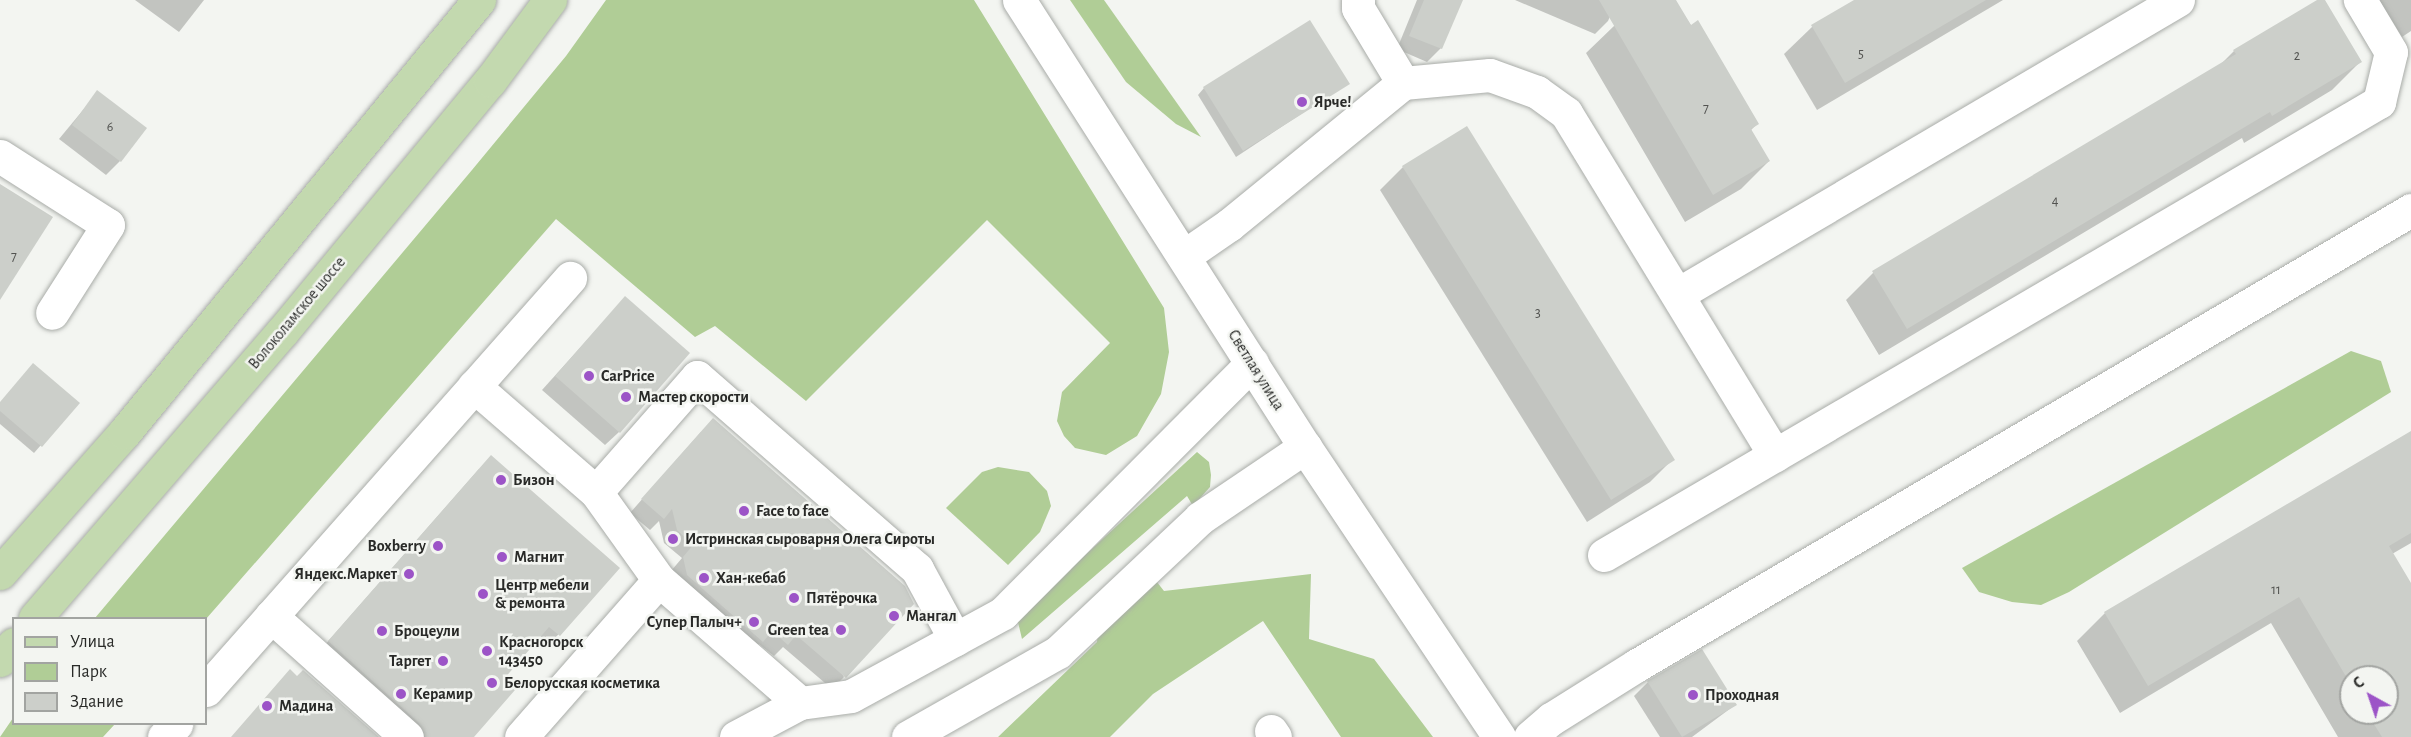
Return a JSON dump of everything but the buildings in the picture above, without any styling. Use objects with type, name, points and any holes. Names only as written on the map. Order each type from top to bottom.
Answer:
[{"type":"main road","points":[[0,573],[124,433],[479,0]]},
{"type":"main road","name":"Волоколамское шоссе","points":[[36,617],[297,314],[490,81],[550,0]]},
{"type":"main road","points":[[0,660],[12,646]]},
{"type":"street","name":"Светлая улица","points":[[1019,0],[1305,447],[1499,737]]},
{"type":"street","points":[[1358,0],[1358,8],[1403,83]]},
{"type":"street","points":[[1678,294],[2178,0]]},
{"type":"street","points":[[1604,555],[2379,102],[2391,52],[2360,0]]},
{"type":"street","points":[[1184,256],[1229,225],[1403,83],[1490,75],[1537,92],[1566,113],[1775,455]]},
{"type":"street","points":[[0,156],[108,225],[52,313]]},
{"type":"street","points":[[1530,737],[1551,719],[1637,665],[2411,210]]},
{"type":"street","points":[[207,689],[570,278]]},
{"type":"street","points":[[736,737],[800,703],[851,696],[1003,613],[1252,363]]},
{"type":"street","points":[[596,492],[697,377],[917,569],[955,639]]},
{"type":"street","points":[[474,386],[596,492],[659,580],[800,703]]},
{"type":"street","points":[[908,737],[1058,652],[1200,518],[1305,447]]},
{"type":"street","points":[[521,737],[659,580]]},
{"type":"street","points":[[271,616],[406,737]]},
{"type":"street","points":[[164,737],[174,725]]},
{"type":"green space","points":[[606,0],[974,0],[1164,308],[1169,352],[1161,394],[1137,436],[1106,455],[1075,448],[1064,436],[1057,421],[1062,392],[1110,343],[987,220],[806,401],[715,326],[695,337],[556,219],[207,618],[96,617],[472,170],[566,56]]},
{"type":"green space","points":[[1070,0],[1104,0],[1201,137],[1176,124],[1126,82]]},
{"type":"green space","points":[[2351,351],[2381,361],[2391,392],[2069,592],[2041,605],[2012,602],[1979,592],[1962,568]]},
{"type":"green space","points":[[1197,452],[1209,462],[1211,475],[1210,487],[1193,506],[1187,496],[1022,639],[1017,618]]},
{"type":"green space","points":[[998,467],[1029,472],[1047,491],[1051,506],[1040,532],[1008,565],[946,508],[982,472]]},
{"type":"green space","points":[[1311,574],[1309,639],[1374,659],[1433,737],[1341,737],[1263,621],[1153,694],[1110,737],[998,737],[1097,642],[1098,630],[1153,577],[1164,591]]},
{"type":"green space","points":[[12,719],[12,725],[114,725],[103,737],[0,737]]},
{"type":"place","name":"Ярче!","points":[[1302,102]]},
{"type":"place","name":"CarPrice","points":[[589,376]]},
{"type":"place","name":"Мастер скорости","points":[[626,397]]},
{"type":"place","name":"Бизон","points":[[501,480]]},
{"type":"place","name":"Face to face","points":[[744,511]]},
{"type":"place","name":"Истринская сыроварня Олега Сироты","points":[[673,539]]},
{"type":"place","name":"Boxberry","points":[[438,546]]},
{"type":"place","name":"Магнит","points":[[502,557]]},
{"type":"place","name":"Яндекс.Маркет","points":[[409,574]]},
{"type":"place","name":"Хан-кебаб","points":[[704,578]]},
{"type":"place","name":"Центр мебели & ремонта","points":[[483,594]]},
{"type":"place","name":"Пятёрочка","points":[[794,598]]},
{"type":"place","name":"Мангал","points":[[894,616]]},
{"type":"place","name":"Супер Палыч+","points":[[754,622]]},
{"type":"place","name":"Green tea","points":[[841,630]]},
{"type":"place","name":"Броцеули","points":[[382,631]]},
{"type":"place","name":"Красногорск 143450","points":[[487,651]]},
{"type":"place","name":"Таргет","points":[[443,661]]},
{"type":"place","name":"Белорусская косметика","points":[[492,683]]},
{"type":"place","name":"Керамир","points":[[401,694]]},
{"type":"place","name":"Проходная","points":[[1693,695]]},
{"type":"place","name":"Мадина","points":[[267,706]]}]
